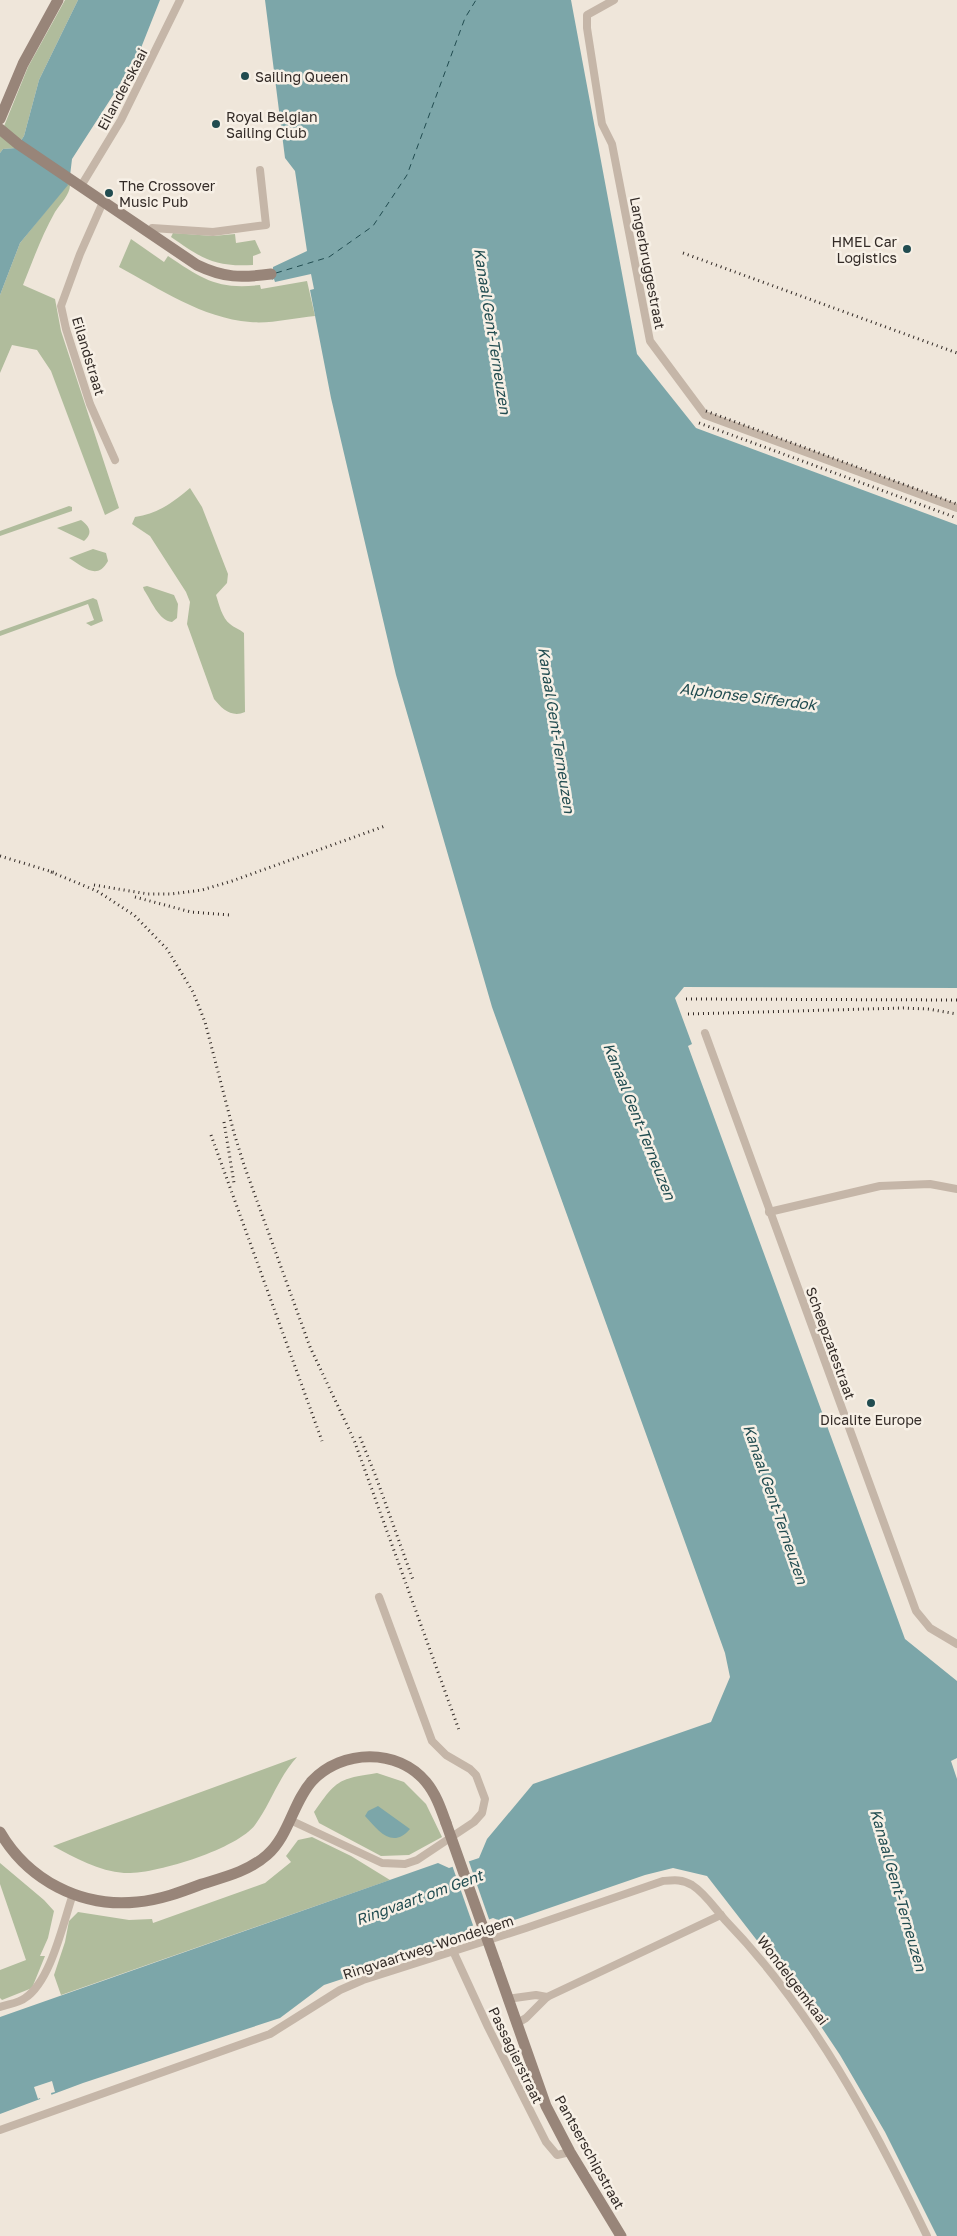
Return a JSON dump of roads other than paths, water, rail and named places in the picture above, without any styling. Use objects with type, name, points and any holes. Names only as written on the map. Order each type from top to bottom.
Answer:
[{"type":"main road","points":[[0,119],[23,64],[58,0]]},
{"type":"main road","points":[[0,129],[18,144],[196,265],[211,272],[230,277],[271,274]]},
{"type":"main road","points":[[0,1832],[13,1852],[38,1875],[73,1894],[87,1899],[121,1903],[153,1900],[243,1870],[257,1862],[278,1843],[306,1789],[321,1774],[342,1761],[367,1757],[397,1761],[419,1774],[435,1796],[516,2024]]},
{"type":"main road","name":"Pantserschipstraat","points":[[516,2024],[546,2106],[570,2152],[621,2236]]},
{"type":"street","name":"Eilanderskaai","points":[[81,186],[121,120],[180,0]]},
{"type":"street","name":"Langerbruggestraat","points":[[614,0],[587,15],[587,28],[602,124],[612,144],[650,341],[705,415],[957,508]]},
{"type":"street","points":[[149,232],[152,228],[213,232],[266,225],[260,170]]},
{"type":"street","name":"Eilandstraat","points":[[103,202],[77,261],[61,306],[66,329],[90,404],[115,460]]},
{"type":"street","name":"Scheepzatestraat","points":[[704,1034],[916,1611],[930,1628],[957,1644]]},
{"type":"street","points":[[768,1212],[880,1186],[930,1184],[957,1189]]},
{"type":"street","points":[[290,1820],[382,1862],[405,1864],[417,1860],[474,1822],[482,1813],[485,1798],[476,1775],[470,1769],[446,1755],[432,1741],[379,1597]]},
{"type":"street","name":"Ringvaartweg-Wondelgem","points":[[0,2130],[270,2034],[340,1990],[363,1980],[663,1881],[679,1879],[691,1885],[702,1892],[721,1915]]},
{"type":"street","points":[[0,2007],[25,1998],[39,1984],[48,1969],[73,1894]]},
{"type":"street","points":[[516,2024],[526,2018],[547,1997],[721,1915]]},
{"type":"street","name":"Wondelgemkaai","points":[[721,1915],[762,1960],[814,2033],[864,2112],[896,2170],[927,2236]]},
{"type":"street","name":"Passagierstraat","points":[[453,1951],[470,1990],[546,2142],[557,2155],[570,2152]]},
{"type":"street","points":[[508,1999],[536,1995],[547,1997]]},
{"type":"water","points":[[78,0],[160,0],[137,58],[72,159],[70,176],[66,181],[68,185],[20,243],[0,295],[0,153],[3,149],[16,148],[24,136],[39,80]]},
{"type":"water","points":[[265,0],[571,0],[637,354],[696,428],[957,525],[957,988],[684,987],[675,998],[692,1044],[688,1046],[905,1639],[957,1681],[957,1758],[951,1761],[957,1779],[957,2236],[937,2236],[885,2132],[840,2055],[804,2001],[707,1876],[673,1868],[645,1875],[506,1923],[493,1918],[469,1927],[463,1939],[324,1985],[280,2018],[83,2083],[0,2114],[0,2017],[438,1863],[449,1868],[479,1858],[487,1839],[533,1784],[711,1722],[730,1677],[725,1653],[492,1007],[396,675],[331,398],[310,290],[314,289],[311,274],[275,282],[274,279],[272,280],[270,270],[273,267],[307,251],[295,171],[285,158]]},
{"type":"water","points":[[378,1806],[410,1829],[397,1838],[391,1838],[380,1832],[365,1816],[368,1811]]},
{"type":"railway","points":[[683,253],[957,353]]},
{"type":"railway","points":[[706,411],[957,504]]},
{"type":"railway","points":[[699,423],[957,518]]},
{"type":"railway","points":[[94,885],[148,894],[171,894],[202,890],[385,826]]},
{"type":"railway","points":[[0,856],[56,873]]},
{"type":"railway","points":[[51,872],[97,891],[134,915],[167,949],[193,992],[205,1022],[244,1165],[310,1347],[354,1440],[459,1730]]},
{"type":"railway","points":[[135,897],[191,912],[230,915]]},
{"type":"railway","points":[[686,999],[957,1000]]},
{"type":"railway","points":[[688,1014],[903,1008],[928,1009],[957,1014]]},
{"type":"railway","points":[[224,1122],[234,1183]]},
{"type":"railway","points":[[211,1135],[322,1441]]},
{"type":"railway","points":[[360,1437],[413,1580]]},
{"type":"place","name":"Sailing Queen","points":[[245,76]]},
{"type":"place","name":"Royal Belgian Sailing Club","points":[[216,124]]},
{"type":"place","name":"The Crossover Music Pub","points":[[109,193]]},
{"type":"place","name":"HMEL Car Logistics","points":[[907,249]]},
{"type":"place","name":"Dicalite Europe","points":[[871,1403]]},
{"type":"water label","name":"Kanaal Gent-Terneuzen","points":[[493,331]]},
{"type":"water label","name":"Alphonse Sifferdok","points":[[748,696]]},
{"type":"water label","name":"Kanaal Gent-Terneuzen","points":[[557,730]]},
{"type":"water label","name":"Kanaal Gent-Terneuzen","points":[[640,1121]]},
{"type":"water label","name":"Kanaal Gent-Terneuzen","points":[[776,1504]]},
{"type":"water label","name":"Kanaal Gent-Terneuzen","points":[[899,1890]]},
{"type":"water label","name":"Ringvaart om Gent","points":[[419,1897]]}]
